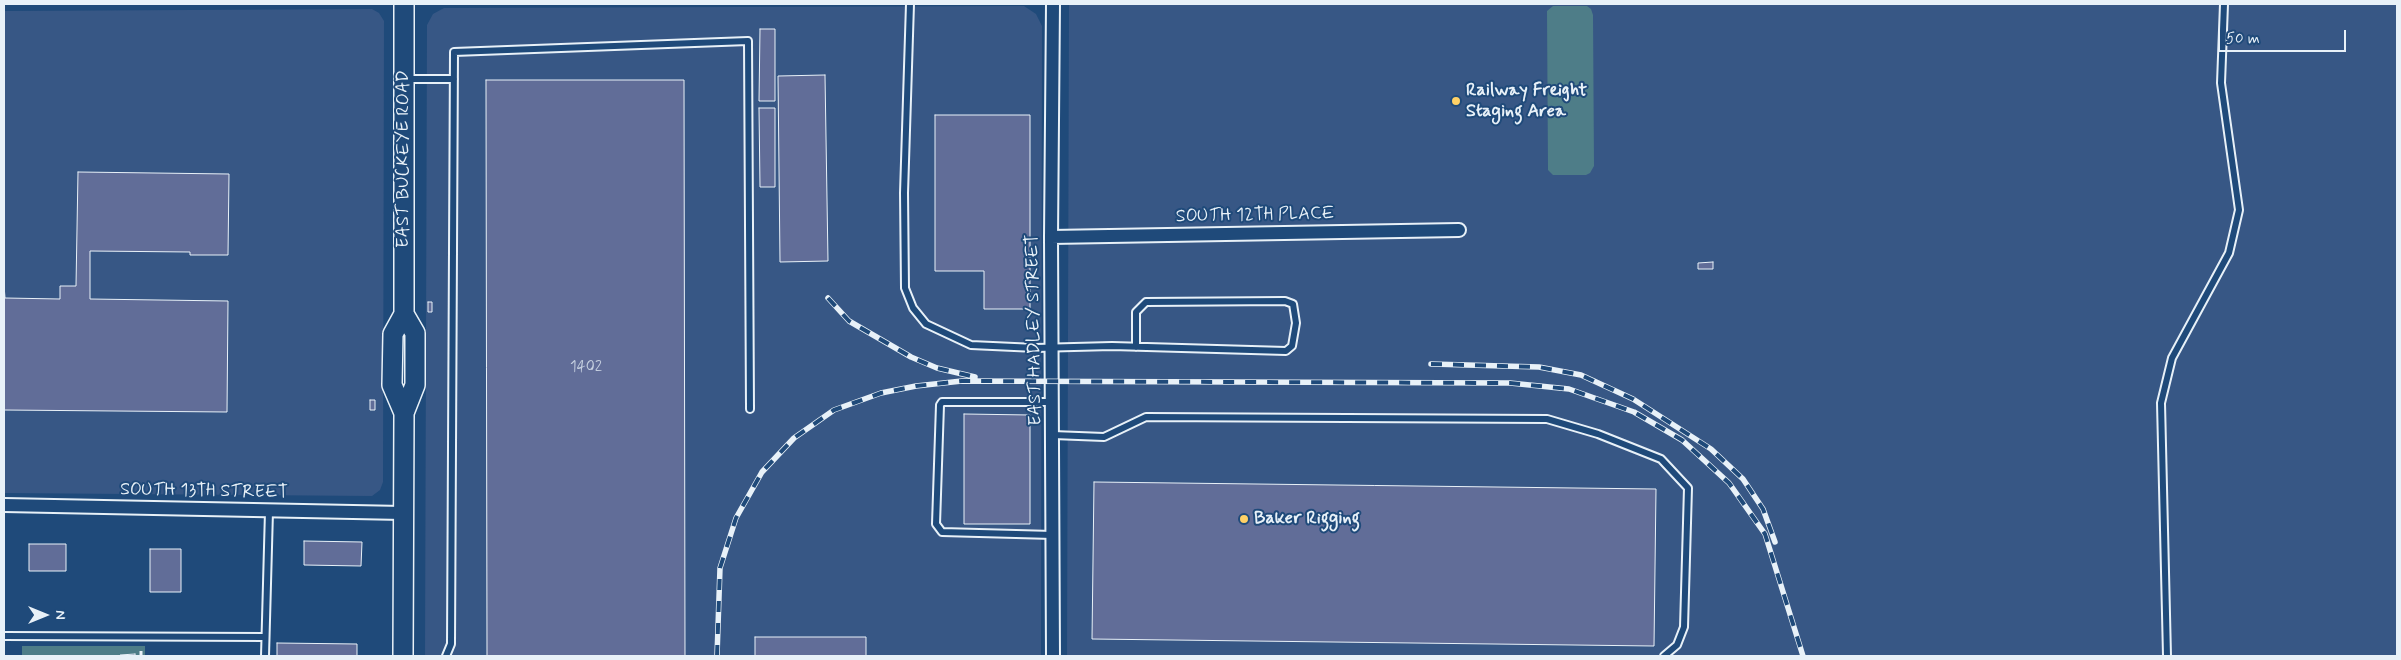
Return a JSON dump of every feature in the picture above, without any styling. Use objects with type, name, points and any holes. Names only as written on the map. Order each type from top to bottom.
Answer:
[{"type":"main road","name":"EAST BUCKEYE ROAD","points":[[403,656],[404,413],[392,384],[393,334],[404,314],[404,4]]},
{"type":"street","name":"EAST HADLEY STREET","points":[[1053,4],[1051,237],[1053,656]]},
{"type":"street","name":"SOUTH 12TH PLACE","points":[[1051,237],[1459,230]]},
{"type":"street","name":"SOUTH 13TH STREET","points":[[4,505],[403,513]]},
{"type":"lane","points":[[910,4],[904,193],[905,288],[913,308],[926,324],[971,345],[1136,347],[1286,352],[1292,346],[1296,323],[1293,304],[1285,301],[1146,302],[1136,312],[1136,347]]},
{"type":"lane","points":[[2167,656],[2161,403],[2172,358],[2229,253],[2239,210],[2222,83],[2224,4]]},
{"type":"lane","points":[[446,656],[451,644],[454,52],[748,42],[750,409]]},
{"type":"lane","points":[[404,80],[454,79]]},
{"type":"lane","points":[[1053,402],[942,402],[940,405],[936,524],[942,532],[1053,535]]},
{"type":"lane","points":[[1053,435],[1104,438],[1146,417],[1547,419],[1598,434],[1661,460],[1688,488],[1684,627],[1677,645],[1664,656]]},
{"type":"lane","points":[[265,656],[269,511]]},
{"type":"lane","points":[[4,636],[265,637]]},
{"type":"shaded area","points":[[1069,4],[2397,4],[2397,656],[1067,656]]},
{"type":"shaded area","points":[[1024,6],[1036,14],[1042,26],[1041,656],[425,656],[427,25],[433,14],[444,8]]},
{"type":"shaded area","points":[[372,9],[379,13],[384,21],[383,482],[380,490],[372,496],[4,493],[4,11]]},
{"type":"green space","points":[[1553,6],[1587,6],[1591,9],[1593,15],[1594,166],[1590,173],[1586,175],[1553,175],[1548,170],[1547,11]]},
{"type":"green space","points":[[22,646],[145,646],[145,656],[22,656]]},
{"type":"building","points":[[760,29],[775,29],[775,101],[759,101]]},
{"type":"building","points":[[825,75],[828,261],[780,262],[778,76]]},
{"type":"building","points":[[486,80],[684,80],[685,656],[487,656]]},
{"type":"building","points":[[759,108],[775,108],[775,187],[760,187]]},
{"type":"building","points":[[935,115],[1030,115],[1030,309],[984,309],[984,271],[935,271]]},
{"type":"building","points":[[78,172],[229,174],[228,255],[190,255],[190,252],[90,251],[90,299],[228,301],[227,412],[4,410],[4,285],[5,298],[60,299],[60,286],[76,286]]},
{"type":"building","points":[[1713,262],[1713,269],[1698,269],[1698,263]]},
{"type":"building","points":[[428,302],[432,302],[432,312],[428,312]]},
{"type":"building","points":[[370,400],[375,400],[375,410],[370,410]]},
{"type":"building","points":[[964,414],[1030,415],[1030,524],[964,524]]},
{"type":"building","points":[[1094,482],[1656,489],[1654,646],[1092,639]]},
{"type":"building","points":[[304,541],[362,542],[361,566],[304,565]]},
{"type":"building","points":[[29,544],[66,544],[66,571],[29,571]]},
{"type":"building","points":[[150,549],[181,549],[181,592],[150,592]]},
{"type":"building","points":[[755,637],[866,637],[866,656],[755,656]]},
{"type":"building","points":[[277,643],[357,644],[357,656],[277,656]]},
{"type":"building","points":[[135,654],[135,656],[120,656],[120,655]]},
{"type":"railway","points":[[828,298],[849,321],[911,357],[937,368],[975,377]]},
{"type":"railway","points":[[1431,364],[1539,367],[1581,375],[1633,399],[1711,449],[1743,479],[1763,509],[1775,542]]},
{"type":"railway","points":[[717,656],[720,568],[736,518],[762,472],[794,438],[834,410],[881,393],[916,386],[962,381],[1510,383],[1569,389],[1634,412],[1682,440],[1729,483],[1765,534],[1803,656]]},
{"type":"place","name":"Railway Freight Staging Area","points":[[1456,101]]},
{"type":"place","name":"Baker Rigging","points":[[1244,519]]}]
